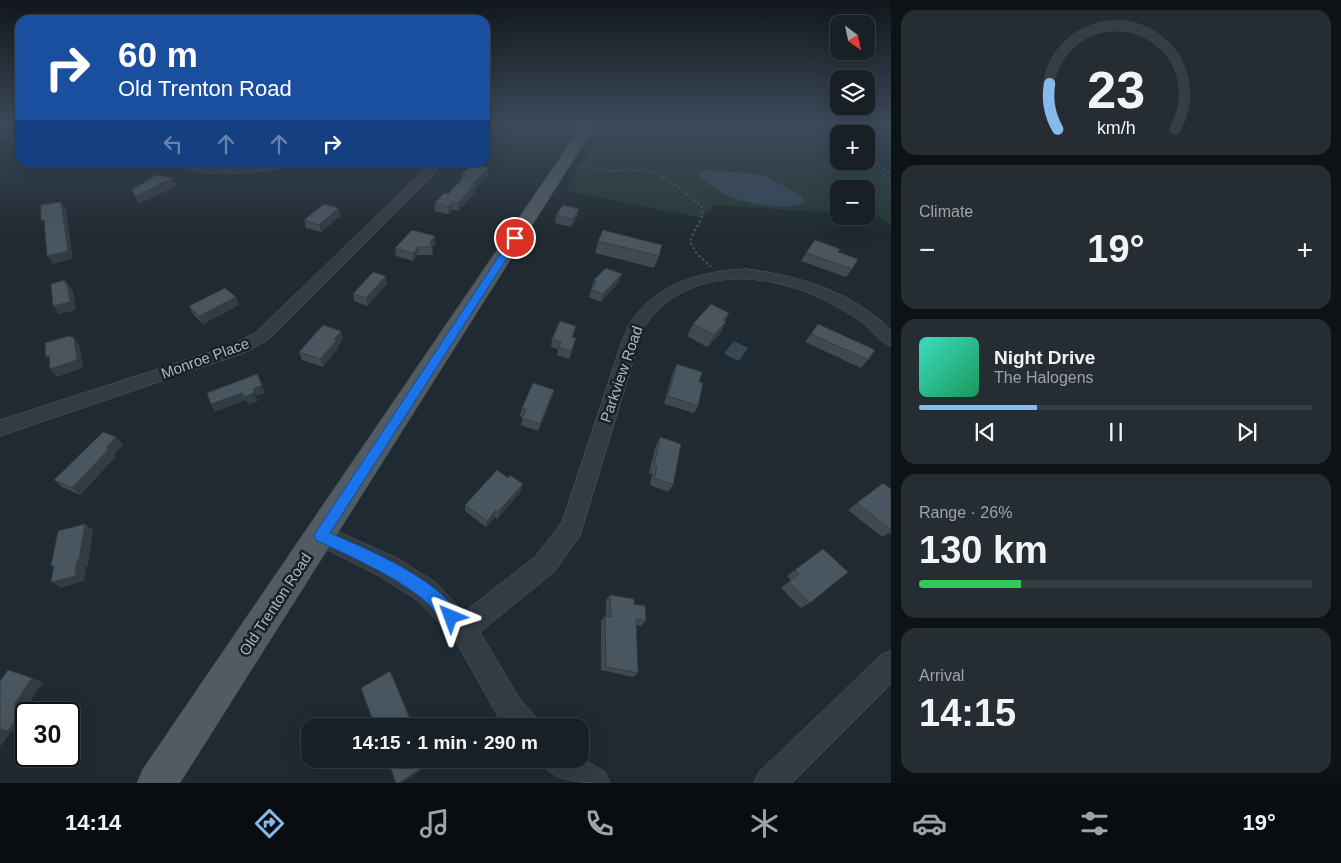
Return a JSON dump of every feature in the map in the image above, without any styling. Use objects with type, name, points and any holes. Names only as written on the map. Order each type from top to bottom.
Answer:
[{"type":"main road","name":"Old Trenton Road","points":[[157,783],[566,161]]},
{"type":"street","points":[[203,167],[215,170],[263,167]]},
{"type":"street","name":"Monroe Place","points":[[0,428],[235,350],[261,336],[278,322],[432,167]]},
{"type":"street","name":"Parkview Road","points":[[463,629],[545,564],[572,528],[628,349],[639,321],[662,298],[688,283],[719,275],[746,274],[778,277],[826,293],[867,318],[891,340]]},
{"type":"street","points":[[321,535],[388,567],[426,592],[463,629],[509,708],[518,718]]},
{"type":"street","points":[[770,783],[891,665]]},
{"type":"street","points":[[569,768],[594,783]]},
{"type":"path","points":[[875,163],[891,173]]},
{"type":"path","points":[[578,166],[606,171],[631,169],[655,173],[664,177],[702,206],[703,215],[700,224],[693,232],[690,242],[697,254],[719,275]]},
{"type":"green space","points":[[584,161],[830,161],[830,170],[875,170],[875,166],[891,176],[891,226],[879,216],[875,216],[875,180],[830,180],[830,212],[715,205],[703,218],[566,191]]},
{"type":"water","points":[[705,170],[765,176],[800,195],[805,201],[790,206],[779,206],[756,204],[735,199],[716,189],[697,173]]},
{"type":"water","points":[[734,341],[748,348],[739,361],[724,354]]},
{"type":"building","points":[[469,167],[488,168],[458,203],[452,202],[448,207],[435,203],[444,193],[448,194],[466,175],[462,174]]},
{"type":"building","points":[[156,175],[173,178],[135,196],[132,190]]},
{"type":"building","points":[[61,202],[68,251],[47,256],[44,220],[41,221],[41,205]]},
{"type":"building","points":[[324,204],[339,208],[319,225],[304,220]]},
{"type":"building","points":[[563,205],[579,209],[573,219],[556,215]]},
{"type":"building","points":[[412,230],[435,236],[430,242],[432,247],[418,247],[413,253],[395,248]]},
{"type":"building","points":[[603,230],[662,245],[659,256],[598,241]]},
{"type":"building","points":[[815,240],[840,249],[838,252],[858,259],[852,269],[806,253]]},
{"type":"building","points":[[606,268],[622,274],[603,294],[591,289],[596,284],[594,284],[596,281],[594,280]]},
{"type":"building","points":[[373,272],[386,276],[366,298],[353,294]]},
{"type":"building","points":[[65,280],[70,302],[53,306],[51,284]]},
{"type":"building","points":[[225,288],[236,297],[199,316],[189,306]]},
{"type":"building","points":[[711,304],[729,313],[723,320],[726,322],[714,335],[693,324]]},
{"type":"building","points":[[560,321],[576,326],[572,337],[576,338],[571,351],[559,348],[561,342],[552,339]]},
{"type":"building","points":[[818,324],[875,350],[868,360],[811,334]]},
{"type":"building","points":[[323,325],[341,331],[334,340],[336,341],[320,359],[299,352]]},
{"type":"building","points":[[69,336],[74,338],[77,360],[50,369],[49,356],[46,357],[45,343]]},
{"type":"building","points":[[677,364],[702,372],[699,382],[703,383],[698,406],[668,396]]},
{"type":"building","points":[[257,374],[262,385],[253,389],[254,393],[244,397],[242,393],[211,404],[207,393]]},
{"type":"building","points":[[533,383],[554,390],[540,424],[522,418],[526,410],[522,408]]},
{"type":"building","points":[[103,432],[116,437],[106,448],[109,449],[72,488],[54,480]]},
{"type":"building","points":[[660,437],[681,444],[673,485],[654,478],[657,467],[654,465]]},
{"type":"building","points":[[497,470],[508,478],[510,475],[523,484],[498,512],[496,510],[487,521],[465,505]]},
{"type":"building","points":[[883,483],[891,489],[891,530],[857,503]]},
{"type":"building","points":[[85,524],[75,576],[51,582],[54,566],[51,566],[58,531]]},
{"type":"building","points":[[823,549],[848,572],[810,603],[789,582],[799,574],[795,570]]},
{"type":"building","points":[[610,595],[634,599],[634,604],[645,606],[646,621],[636,619],[638,673],[606,667],[605,616],[611,617]]},
{"type":"building","points":[[8,670],[32,678],[15,702],[15,721],[8,731],[0,729],[0,681]]},
{"type":"building","points":[[390,671],[410,718],[372,718],[361,688]]},
{"type":"building","points":[[390,768],[422,768],[399,783],[396,783]]},
{"type":"route","points":[[451,617],[426,592],[388,567],[321,535],[515,238]]}]
